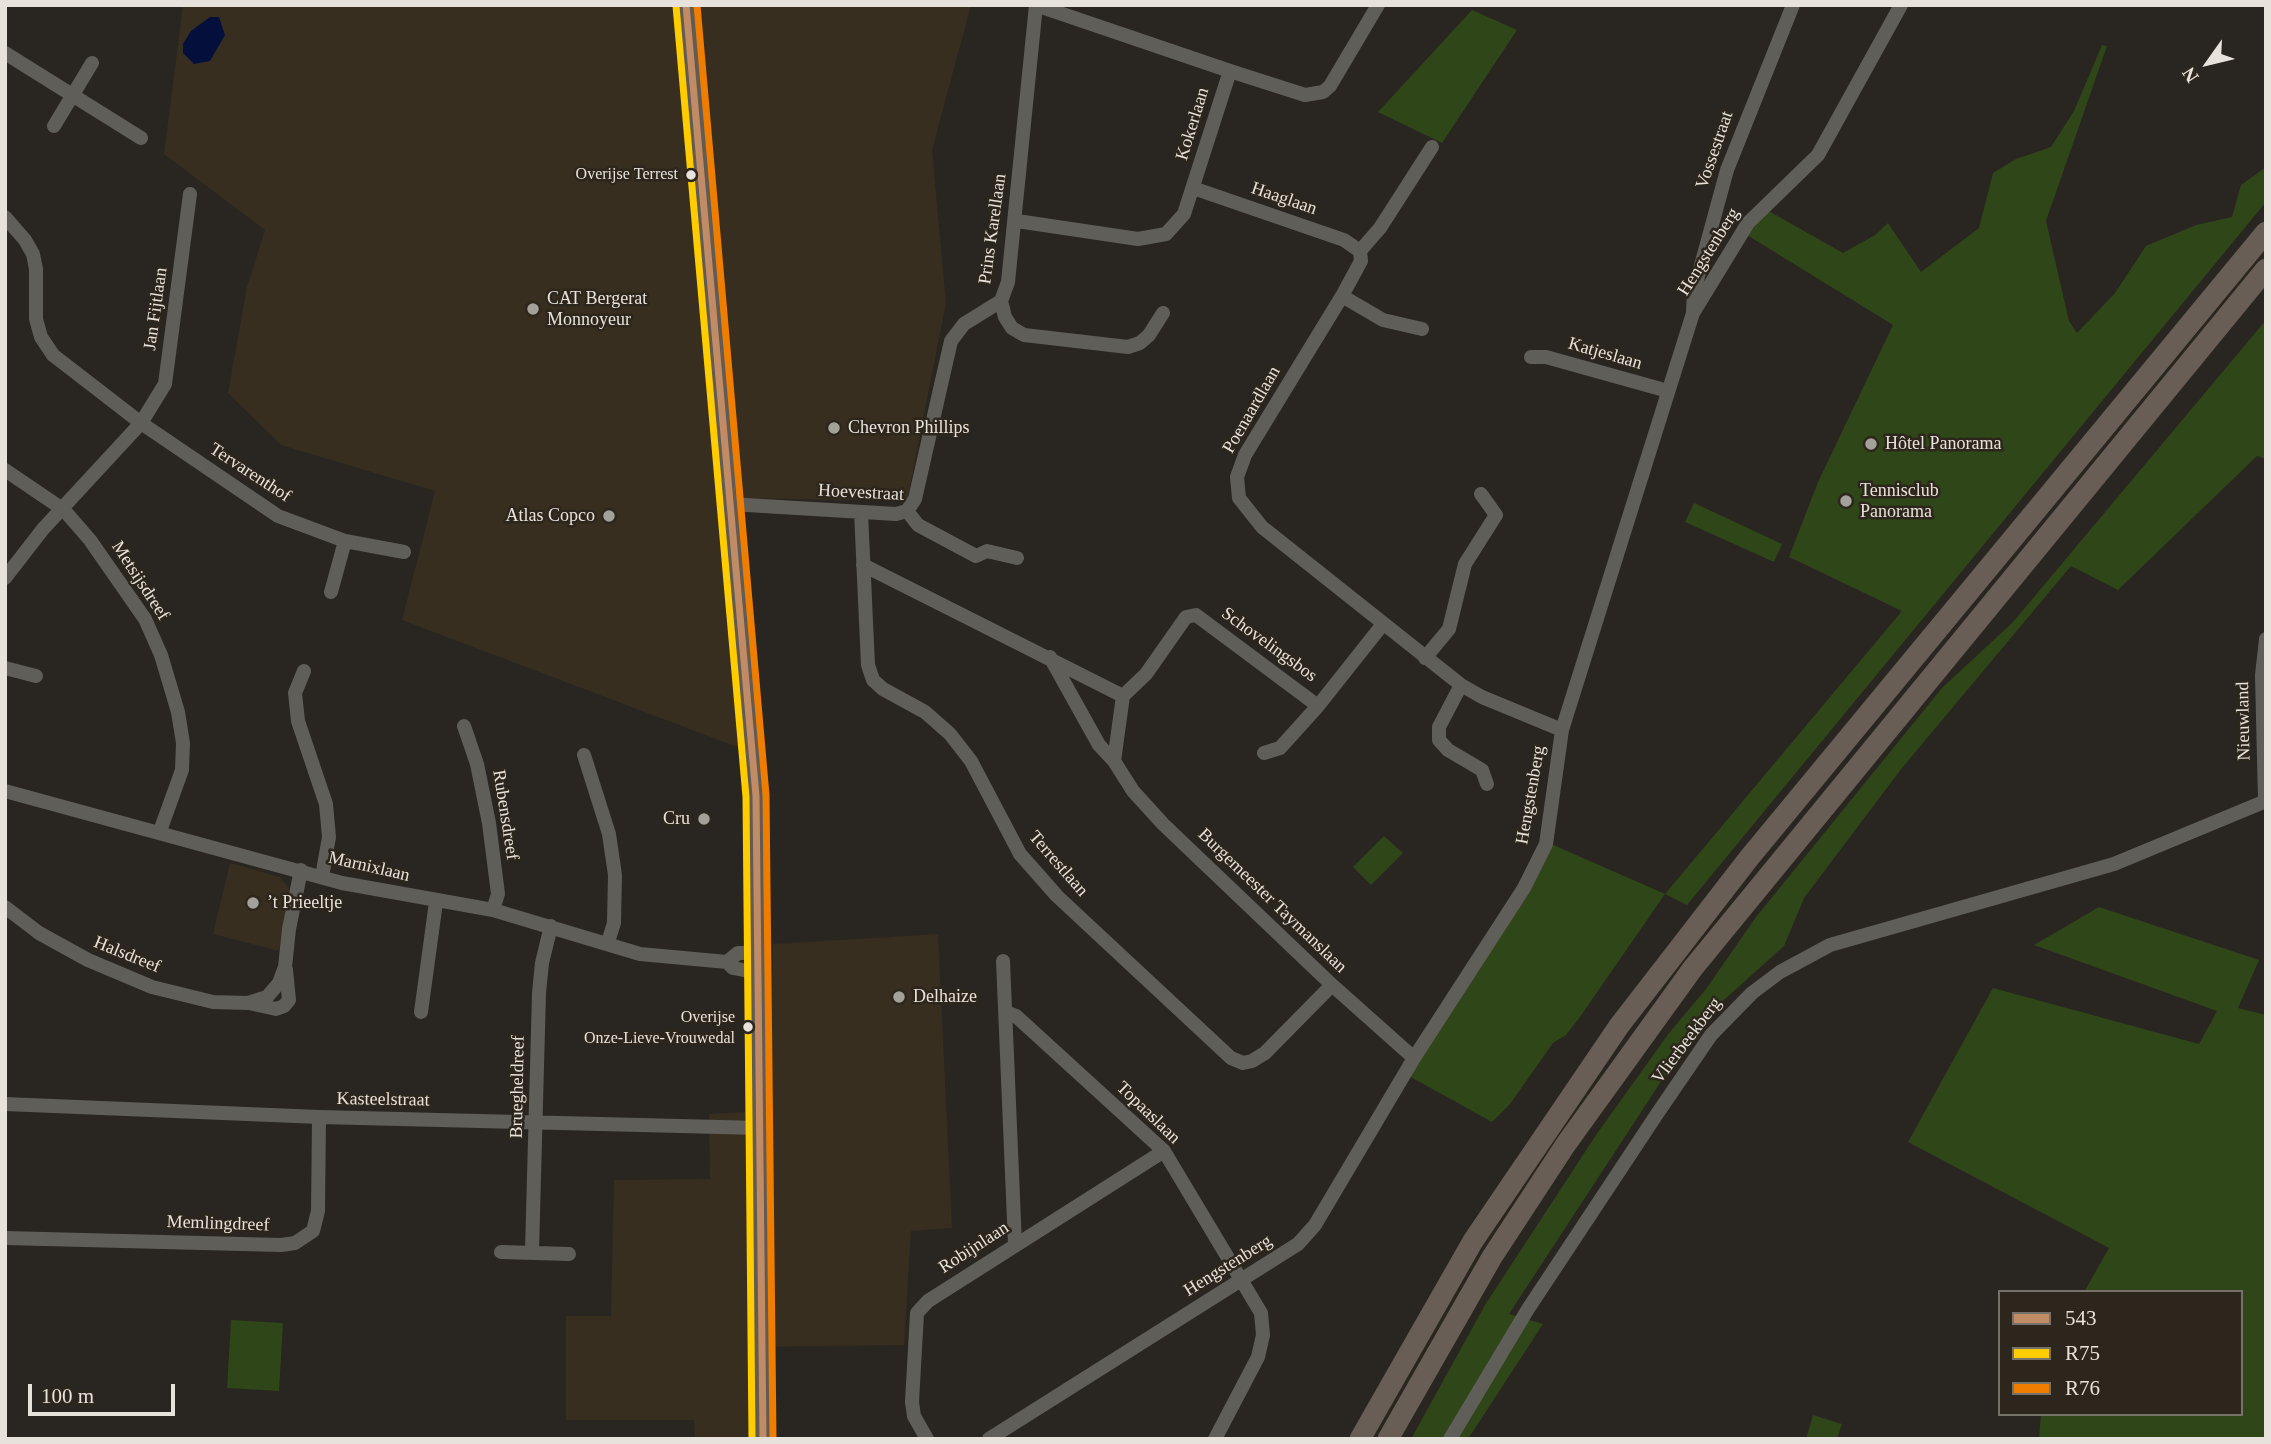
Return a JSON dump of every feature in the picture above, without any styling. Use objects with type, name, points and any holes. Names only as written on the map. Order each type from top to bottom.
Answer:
[{"type":"highway","points":[[1360,1439],[1474,1241],[1627,1016],[1749,858],[2266,232]]},
{"type":"highway","points":[[1388,1439],[1492,1257],[1566,1144],[1693,968],[2266,270]]},
{"type":"main road","points":[[686,5],[756,796],[763,1439]]},
{"type":"street","name":"Kokerlaan","points":[[1017,221],[1149,239],[1166,234],[1179,222],[1193,188],[1230,71],[1036,5]]},
{"type":"street","name":"Prins Karellaan","points":[[907,511],[915,499],[951,341],[964,324],[1001,301],[1009,282],[1036,5]]},
{"type":"street","points":[[1230,71],[1305,95],[1323,92],[1331,86],[1378,5]]},
{"type":"street","name":"Vossestraat","points":[[1693,313],[1694,291],[1727,170],[1793,5]]},
{"type":"street","name":"Hengstenberg","points":[[989,1439],[1308,1235],[1414,1058],[1524,888],[1546,844],[1562,730],[1693,313],[1748,223],[1818,155],[1901,5]]},
{"type":"street","points":[[5,53],[141,138]]},
{"type":"street","points":[[54,126],[92,63]]},
{"type":"street","name":"Poenaardlaan","points":[[1432,147],[1380,228],[1360,251],[1362,261],[1245,455],[1237,477],[1239,498],[1262,527],[1461,685],[1482,697],[1562,730]]},
{"type":"street","name":"Haaglaan","points":[[1193,188],[1344,240],[1360,251]]},
{"type":"street","name":"Jan Fijtlaan","points":[[5,578],[43,529],[64,510],[141,423],[165,384],[190,194]]},
{"type":"street","name":"Tervarenthof","points":[[5,217],[33,254],[36,270],[36,319],[53,355],[141,423],[278,516],[345,541],[404,552]]},
{"type":"street","points":[[1342,296],[1382,320],[1422,329]]},
{"type":"street","points":[[1001,301],[1005,317],[1012,328],[1024,335],[1128,346],[1140,343],[1149,335],[1163,313]]},
{"type":"street","name":"Katjeslaan","points":[[1531,358],[1546,358],[1668,391]]},
{"type":"street","name":"Metsijsdreef","points":[[5,470],[64,510],[123,584],[145,619],[169,682],[183,743],[182,771],[160,831]]},
{"type":"street","points":[[1425,658],[1449,629],[1465,564],[1496,515],[1481,494]]},
{"type":"street","name":"Hoevestraat","points":[[730,504],[896,514],[907,511],[918,525],[976,556],[987,551],[1017,558]]},
{"type":"street","name":"Terrestlaan","points":[[861,512],[868,665],[873,680],[925,712],[950,734],[971,761],[1020,854],[1057,896],[1231,1058],[1243,1063],[1265,1053],[1332,985]]},
{"type":"street","points":[[331,592],[345,541]]},
{"type":"street","points":[[863,565],[1050,656],[1123,696],[1114,761]]},
{"type":"street","name":"Schovelingsbos","points":[[1123,696],[1146,674],[1186,617],[1196,615],[1318,706]]},
{"type":"street","name":"Schovelingsbos","points":[[1264,753],[1280,748],[1318,706],[1383,624]]},
{"type":"street","name":"Nieuwland","points":[[2265,801],[2262,675],[2266,639]]},
{"type":"street","name":"Burgemeester Taymanslaan","points":[[1050,656],[1098,745],[1114,761],[1133,791],[1163,824],[1332,985],[1414,1058]]},
{"type":"street","points":[[5,668],[36,676]]},
{"type":"street","points":[[304,671],[295,693],[298,721],[326,804],[329,837],[321,877]]},
{"type":"street","points":[[1461,685],[1439,727],[1439,740],[1448,750],[1482,770],[1487,784]]},
{"type":"street","name":"Rubensdreef","points":[[464,726],[478,764],[489,823],[498,894],[493,911]]},
{"type":"street","points":[[584,755],[609,834],[615,875],[614,923],[608,942]]},
{"type":"street","name":"Marnixlaan","points":[[5,791],[160,831],[321,877],[436,902],[493,911],[608,942],[640,954],[727,962],[733,968],[759,973]]},
{"type":"street","name":"Vlierbeekberg","points":[[1450,1439],[1542,1288],[1698,1053],[1724,1019],[1752,993],[1780,972],[1830,945],[2114,864],[2265,801]]},
{"type":"street","name":"Halsdreef","points":[[5,907],[39,933],[88,960],[152,987],[213,1002],[248,1003],[267,997],[279,983],[285,967],[289,929],[301,870]]},
{"type":"street","points":[[421,1012],[436,902]]},
{"type":"street","name":"Bruegheldreef","points":[[532,1251],[540,983],[551,926]]},
{"type":"street","name":"Marnixlaan","points":[[727,962],[738,953],[759,953]]},
{"type":"street","points":[[1003,961],[1015,1244]]},
{"type":"street","name":"Topaaslaan","points":[[1006,1012],[1016,1016],[1164,1151],[1243,1278],[1261,1313],[1263,1335],[1258,1357],[1215,1439]]},
{"type":"street","points":[[1007,1044],[1029,1028]]},
{"type":"street","name":"Kasteelstraat","points":[[5,1104],[319,1117],[760,1128]]},
{"type":"street","name":"Memlingdreef","points":[[5,1238],[281,1245],[295,1243],[313,1231],[318,1212],[319,1117]]},
{"type":"street","name":"Robijnlaan","points":[[927,1439],[914,1416],[912,1402],[917,1313],[928,1301],[1164,1151]]},
{"type":"street","points":[[501,1252],[569,1254]]},
{"type":"shaded area","points":[[183,5],[675,5],[745,750],[402,620],[435,491],[281,445],[228,393],[247,287],[265,230],[164,154]]},
{"type":"shaded area","points":[[697,5],[971,5],[932,150],[946,303],[907,501],[741,498]]},
{"type":"shaded area","points":[[210,17],[219,17],[225,35],[210,61],[194,64],[183,53],[183,44],[191,31]]},
{"type":"shaded area","name":"’t Prieeltje","points":[[230,863],[280,877],[286,884],[289,890],[279,951],[213,934]]},
{"type":"shaded area","points":[[938,934],[952,1228],[911,1231],[904,1345],[750,1347],[752,1439],[695,1439],[694,1420],[566,1420],[566,1316],[611,1316],[614,1180],[710,1179],[709,1114],[746,1112],[770,1115],[773,944]]},
{"type":"green space","points":[[1472,10],[1517,30],[1442,143],[1378,112]]},
{"type":"green space","points":[[2102,45],[2107,46],[2046,221],[2069,321],[2077,333],[2115,293],[2146,246],[2196,225],[2232,217],[2241,185],[2266,167],[2266,202],[1687,905],[1665,894],[1902,611],[1789,557],[1818,482],[1893,325],[1747,235],[1767,210],[1843,253],[1875,235],[1888,223],[1921,272],[1979,228],[1993,173],[2016,159],[2051,147],[2074,111]]},
{"type":"green space","points":[[2266,320],[2266,459],[2257,456],[2118,590],[2071,566],[1902,768],[1804,898],[1784,946],[1715,1008],[1660,1083],[1509,1314],[1543,1324],[1468,1439],[1411,1439],[1485,1305],[1596,1135],[1669,1033],[1706,989],[1756,917],[1942,688],[2013,622]]},
{"type":"green space","points":[[1694,503],[1782,544],[1774,562],[1685,522]]},
{"type":"green space","points":[[1384,836],[1403,853],[1371,885],[1353,867]]},
{"type":"green space","points":[[1551,844],[1665,894],[1580,1017],[1566,1035],[1553,1043],[1510,1104],[1492,1122],[1407,1075]]},
{"type":"green space","points":[[2099,907],[2259,960],[2238,1008],[2266,1015],[2266,1439],[2039,1439],[2041,1416],[2243,1416],[2243,1290],[2085,1290],[2109,1248],[1908,1142],[1993,988],[2199,1044],[2217,1011],[2034,945]]},
{"type":"green space","points":[[231,1320],[283,1323],[279,1391],[227,1388]]},
{"type":"green space","points":[[1813,1415],[1842,1424],[1837,1439],[1806,1439]]},
{"type":"transit line","name":"543","points":[[686,5],[756,796],[763,1439]]},
{"type":"transit line","name":"R76","points":[[697,5],[766,795],[773,1439]]},
{"type":"transit line","name":"R75","points":[[676,6],[746,797],[752,1439]]},
{"type":"place","name":"Overijse Terrest","points":[[691,175]]},
{"type":"place","name":"CAT Bergerat Monnoyeur","points":[[533,309]]},
{"type":"place","name":"Chevron Phillips","points":[[834,428]]},
{"type":"place","name":"Hôtel Panorama","points":[[1871,444]]},
{"type":"place","name":"Tennisclub Panorama","points":[[1846,501]]},
{"type":"place","name":"Atlas Copco","points":[[609,516]]},
{"type":"place","name":"Cru","points":[[704,819]]},
{"type":"place","name":"’t Prieeltje","points":[[253,903]]},
{"type":"place","name":"Delhaize","points":[[899,997]]},
{"type":"place","name":"Overijse Onze-Lieve-Vrouwedal","points":[[748,1027]]}]
